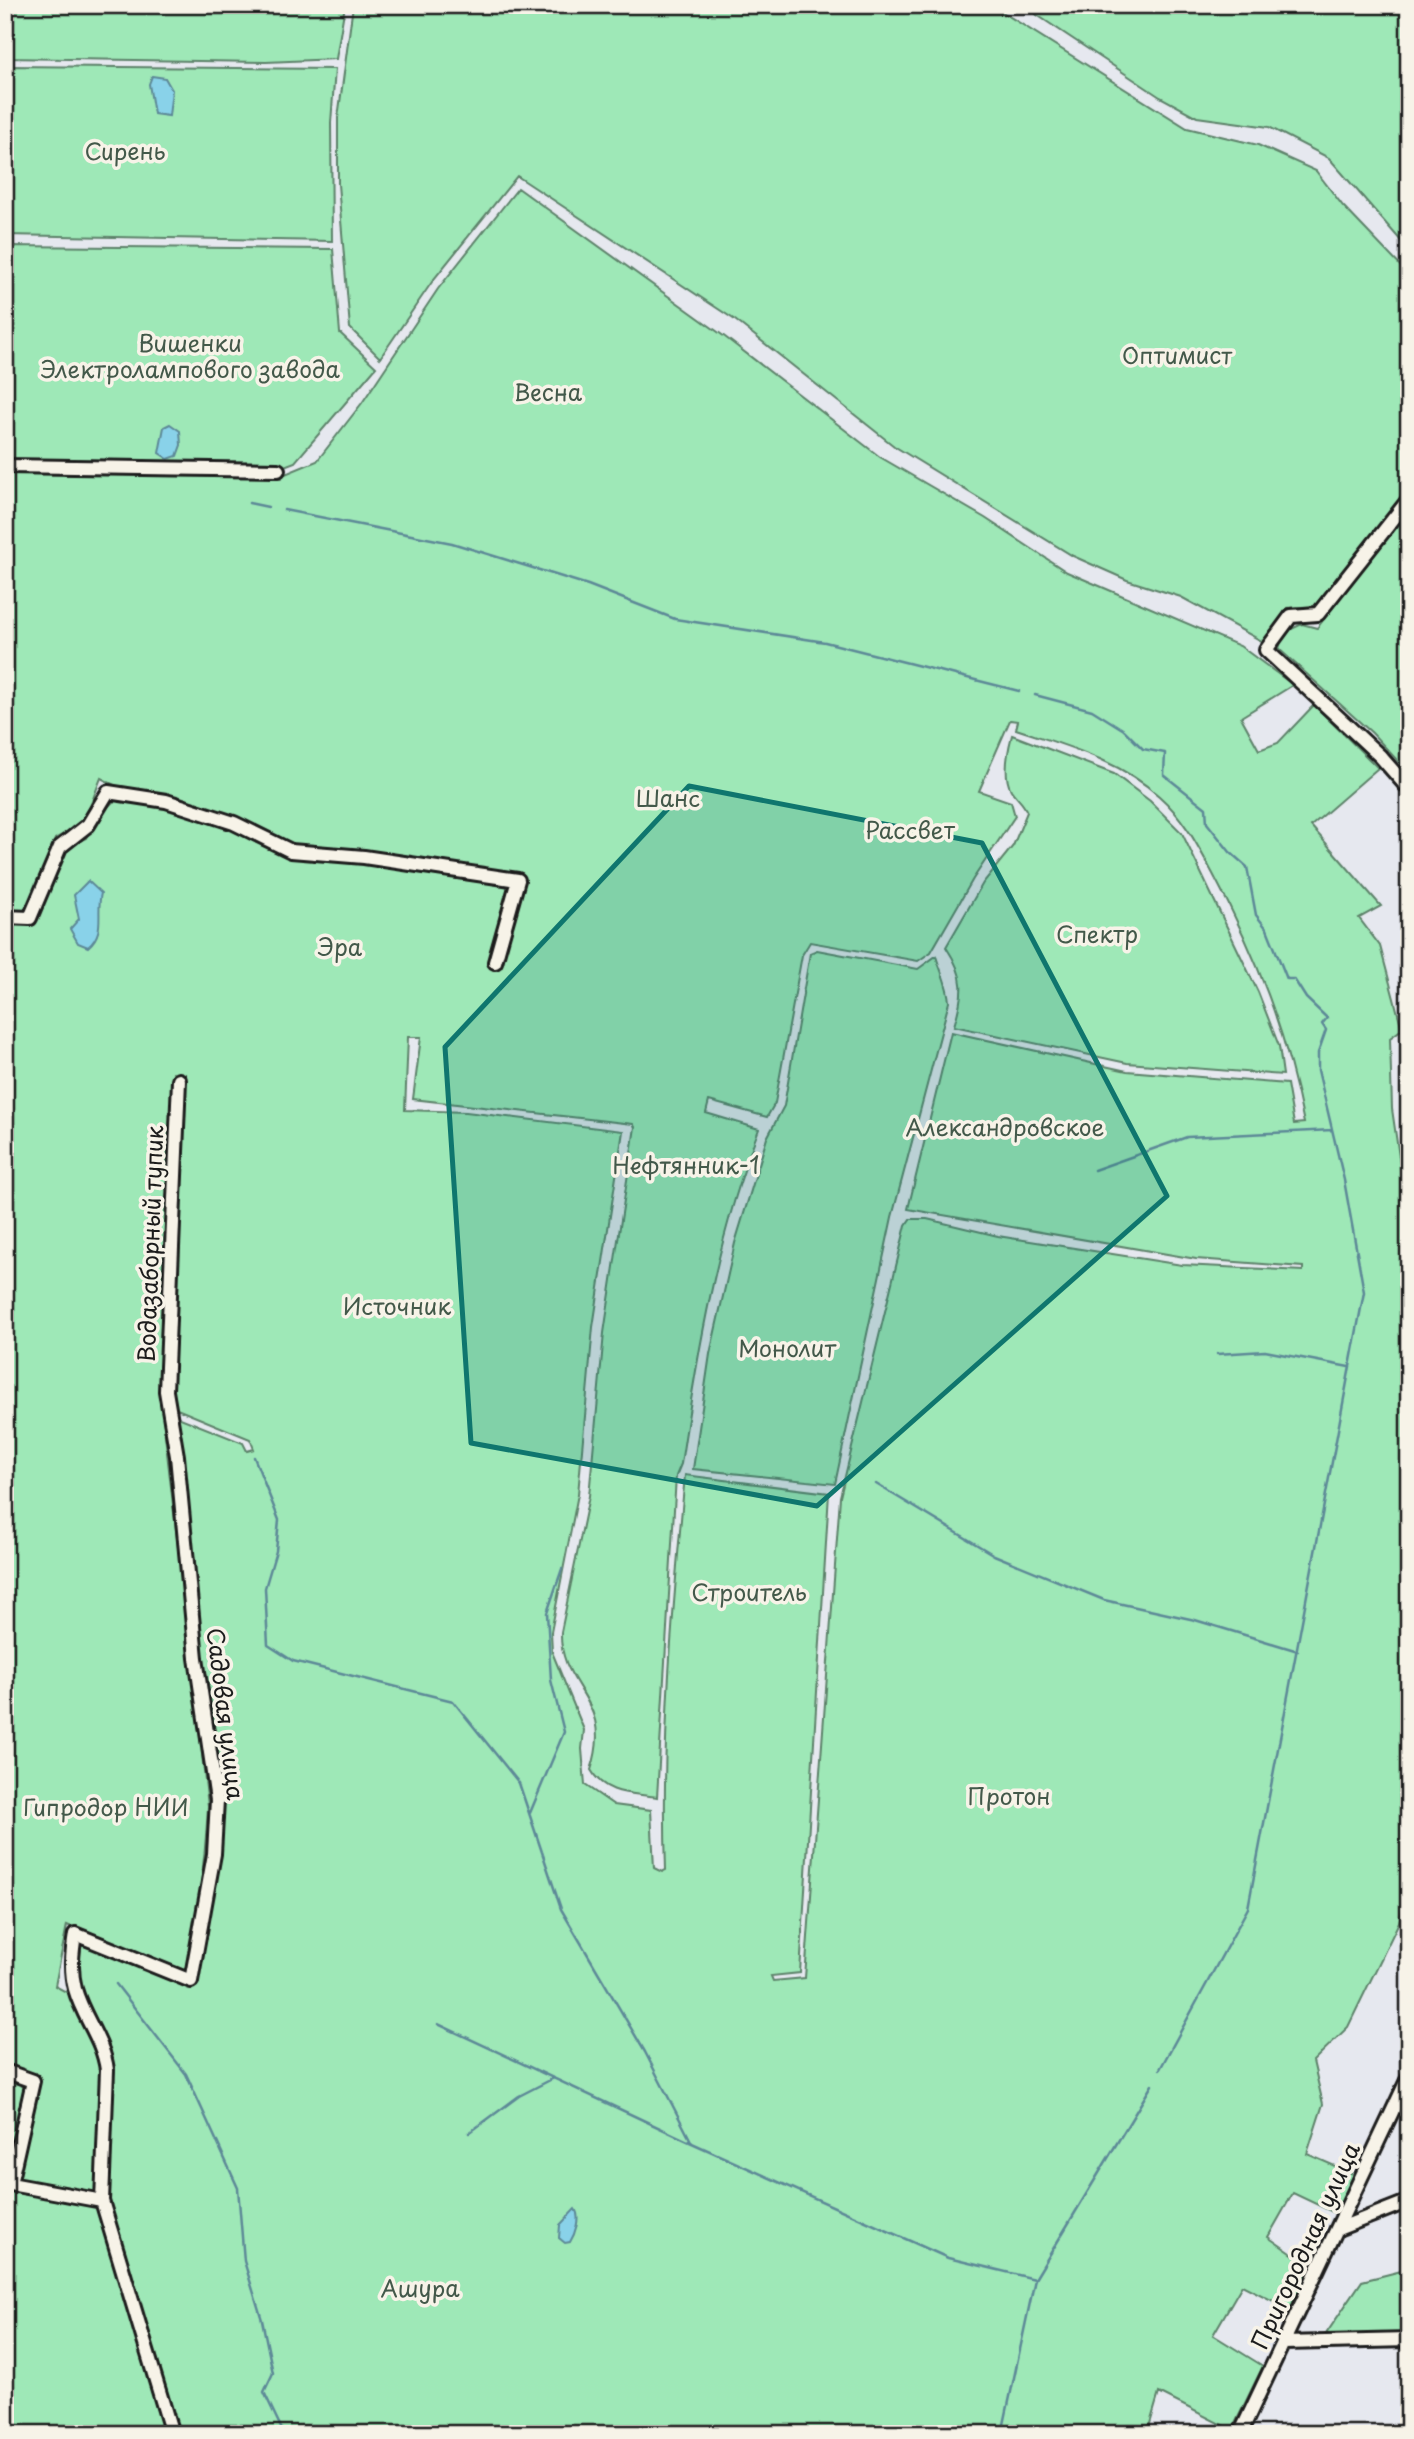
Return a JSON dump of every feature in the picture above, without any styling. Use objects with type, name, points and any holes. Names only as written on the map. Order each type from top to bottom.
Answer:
[{"type":"street","points":[[5,466],[278,470]]},
{"type":"street","points":[[1409,499],[1318,614],[1292,616],[1266,650],[1380,756],[1409,789]]},
{"type":"street","points":[[5,917],[30,918],[60,847],[88,825],[108,793],[178,804],[234,823],[291,851],[363,857],[518,880],[495,962]]},
{"type":"street","name":"Водазаборный тупик","points":[[169,1410],[166,1349],[179,1080]]},
{"type":"street","name":"Садовая улица","points":[[102,2201],[107,2070],[105,2050],[75,1990],[71,1965],[75,1934],[191,1981],[214,1854],[217,1800],[195,1658],[177,1456],[169,1410]]},
{"type":"street","points":[[5,2071],[33,2081],[8,2184],[102,2201],[172,2434]]},
{"type":"street","name":"Пригородная улица","points":[[1240,2434],[1409,2076]]},
{"type":"street","points":[[1338,2228],[1409,2201]]},
{"type":"street","points":[[1283,2343],[1409,2340]]},
{"type":"highlighted area","points":[[689,786],[982,843],[1167,1196],[817,1506],[471,1443],[445,1047]]},
{"type":"green space","points":[[5,5],[345,5],[336,59],[266,62],[5,58]]},
{"type":"green space","name":"Оптимист","points":[[353,5],[991,5],[1187,128],[1258,145],[1316,171],[1343,206],[1409,275],[1409,492],[1317,606],[1287,608],[1267,644],[1181,597],[1127,580],[1073,556],[894,446],[735,320],[517,176],[434,279],[380,358],[350,328],[338,184],[338,118]]},
{"type":"green space","points":[[1022,5],[1409,5],[1409,250],[1329,158],[1269,127],[1197,117],[1160,97]]},
{"type":"green space","name":"Сирень","points":[[5,66],[335,69],[331,123],[332,241],[5,235]]},
{"type":"green space","points":[[518,188],[725,337],[880,457],[985,518],[1067,572],[1240,646],[1293,685],[1241,717],[1259,750],[1278,743],[1314,705],[1378,768],[1311,826],[1381,906],[1359,918],[1380,946],[1402,1029],[1390,1038],[1392,1109],[1405,1198],[1409,1198],[1409,1881],[1399,1922],[1348,2027],[1313,2061],[1323,2104],[1307,2154],[1358,2176],[1339,2215],[1293,2193],[1268,2237],[1314,2269],[1293,2311],[1242,2285],[1213,2335],[1263,2366],[1232,2430],[1159,2393],[1147,2434],[5,2434],[5,2187],[108,2202],[111,2051],[79,1990],[77,1955],[80,1946],[90,1944],[192,1989],[215,1865],[210,1733],[178,1417],[243,1443],[247,1451],[254,1449],[250,1439],[172,1407],[185,1074],[173,1073],[160,1352],[163,1418],[208,1806],[200,1891],[184,1974],[67,1925],[55,1986],[70,1994],[101,2054],[99,2196],[16,2182],[36,2078],[5,2068],[5,921],[34,922],[68,846],[86,838],[95,819],[114,801],[176,807],[235,830],[279,852],[510,882],[489,965],[497,965],[523,876],[286,843],[243,821],[178,796],[116,786],[101,778],[84,822],[55,839],[28,914],[5,912],[5,472],[278,477],[317,461],[362,403],[438,289]],"holes":[[[1010,720],[1018,721],[1016,729],[1091,755],[1127,773],[1159,796],[1183,823],[1229,905],[1256,965],[1279,1026],[1304,1123],[1294,1124],[1287,1084],[1127,1071],[951,1032],[908,1209],[1196,1259],[1303,1267],[1303,1271],[1182,1265],[998,1236],[927,1219],[910,1219],[906,1225],[840,1497],[805,1978],[773,1981],[771,1976],[800,1973],[829,1493],[685,1475],[669,1672],[665,1771],[666,1870],[662,1872],[654,1868],[651,1810],[614,1805],[585,1785],[582,1749],[584,1730],[552,1652],[551,1632],[578,1494],[593,1327],[623,1131],[466,1112],[405,1110],[408,1037],[421,1037],[413,1099],[633,1124],[635,1127],[604,1333],[589,1496],[561,1632],[568,1667],[592,1710],[596,1726],[597,1746],[591,1770],[611,1788],[657,1797],[676,1476],[681,1464],[694,1379],[720,1252],[744,1169],[759,1129],[706,1113],[709,1101],[767,1117],[775,1103],[802,955],[810,942],[918,961],[931,952],[973,879],[1015,816],[1011,802],[979,791]]]},
{"type":"green space","name":"Вишенки Электролампового завода","points":[[5,246],[333,249],[340,333],[376,367],[295,462],[279,468],[5,462]]},
{"type":"green space","points":[[1409,509],[1409,773],[1372,733],[1279,649],[1283,633],[1302,624],[1317,628]]},
{"type":"green space","name":"Спектр","points":[[1012,735],[1114,774],[1150,801],[1182,833],[1258,992],[1279,1046],[1283,1075],[1127,1063],[954,1026],[960,1004],[961,985],[957,967],[946,947],[983,883],[1013,846],[1027,812],[1011,790],[1007,778]]},
{"type":"green space","name":"Монолит","points":[[817,950],[918,969],[936,956],[949,1002],[892,1217],[835,1484],[693,1469],[710,1354],[735,1243],[767,1138],[784,1106],[810,953]]},
{"type":"green space","points":[[5,2076],[27,2084],[5,2178]]},
{"type":"green space","points":[[1409,2269],[1409,2333],[1324,2337],[1362,2281]]},
{"type":"water","points":[[152,76],[165,78],[172,90],[169,116],[154,114],[149,84]]},
{"type":"water","points":[[170,424],[180,431],[181,445],[177,456],[168,459],[159,453],[164,427]]},
{"type":"water","points":[[88,881],[101,893],[99,929],[88,947],[78,943],[70,929],[79,919],[74,895]]},
{"type":"water","points":[[575,2209],[575,2230],[570,2242],[565,2243],[559,2238],[560,2225]]},
{"type":"waterway","points":[[1388,5],[1409,13]]},
{"type":"waterway","points":[[249,503],[268,507]]},
{"type":"waterway","points":[[284,510],[452,543],[588,585],[675,619],[825,642],[1019,691]]},
{"type":"waterway","points":[[1035,695],[1092,710],[1124,730],[1143,749],[1165,753],[1164,775],[1206,808],[1207,823],[1230,852],[1247,867],[1256,915],[1267,929],[1287,979],[1294,979],[1306,998],[1327,1018],[1322,1024],[1326,1030],[1318,1053],[1318,1070],[1344,1180],[1364,1292],[1248,1908],[1160,2069]]},
{"type":"waterway","points":[[1094,1170],[1187,1137],[1332,1130]]},
{"type":"waterway","points":[[1217,1354],[1265,1351],[1349,1367]]},
{"type":"waterway","points":[[254,1457],[279,1520],[276,1551],[265,1588],[268,1645],[293,1661],[453,1701],[519,1783],[561,1909],[645,2052],[692,2143],[948,2258],[1035,2279]]},
{"type":"waterway","points":[[876,1484],[994,1555],[1104,1600],[1195,1620],[1298,1651]]},
{"type":"waterway","points":[[530,1813],[564,1732],[551,1680],[547,1613],[562,1569]]},
{"type":"waterway","points":[[116,1984],[186,2074],[238,2188],[244,2261],[262,2320],[273,2373],[264,2392],[284,2434]]},
{"type":"waterway","points":[[438,2024],[692,2143]]},
{"type":"waterway","points":[[469,2133],[519,2096],[554,2078]]},
{"type":"waterway","points":[[1002,2434],[1035,2279],[1152,2085]]},
{"type":"park label","name":"Весна","points":[[548,393]]},
{"type":"park label","name":"Шанс","points":[[668,799]]},
{"type":"park label","name":"Рассвет","points":[[910,831]]},
{"type":"park label","name":"Эра","points":[[340,948]]},
{"type":"park label","name":"Александровское","points":[[1005,1128]]},
{"type":"park label","name":"Нефтянник-1","points":[[686,1166]]},
{"type":"park label","name":"Источник","points":[[397,1307]]},
{"type":"park label","name":"Строитель","points":[[749,1593]]},
{"type":"park label","name":"Протон","points":[[1009,1797]]},
{"type":"park label","name":"Гипродор НИИ","points":[[106,1808]]},
{"type":"park label","name":"Ашура","points":[[420,2289]]}]
